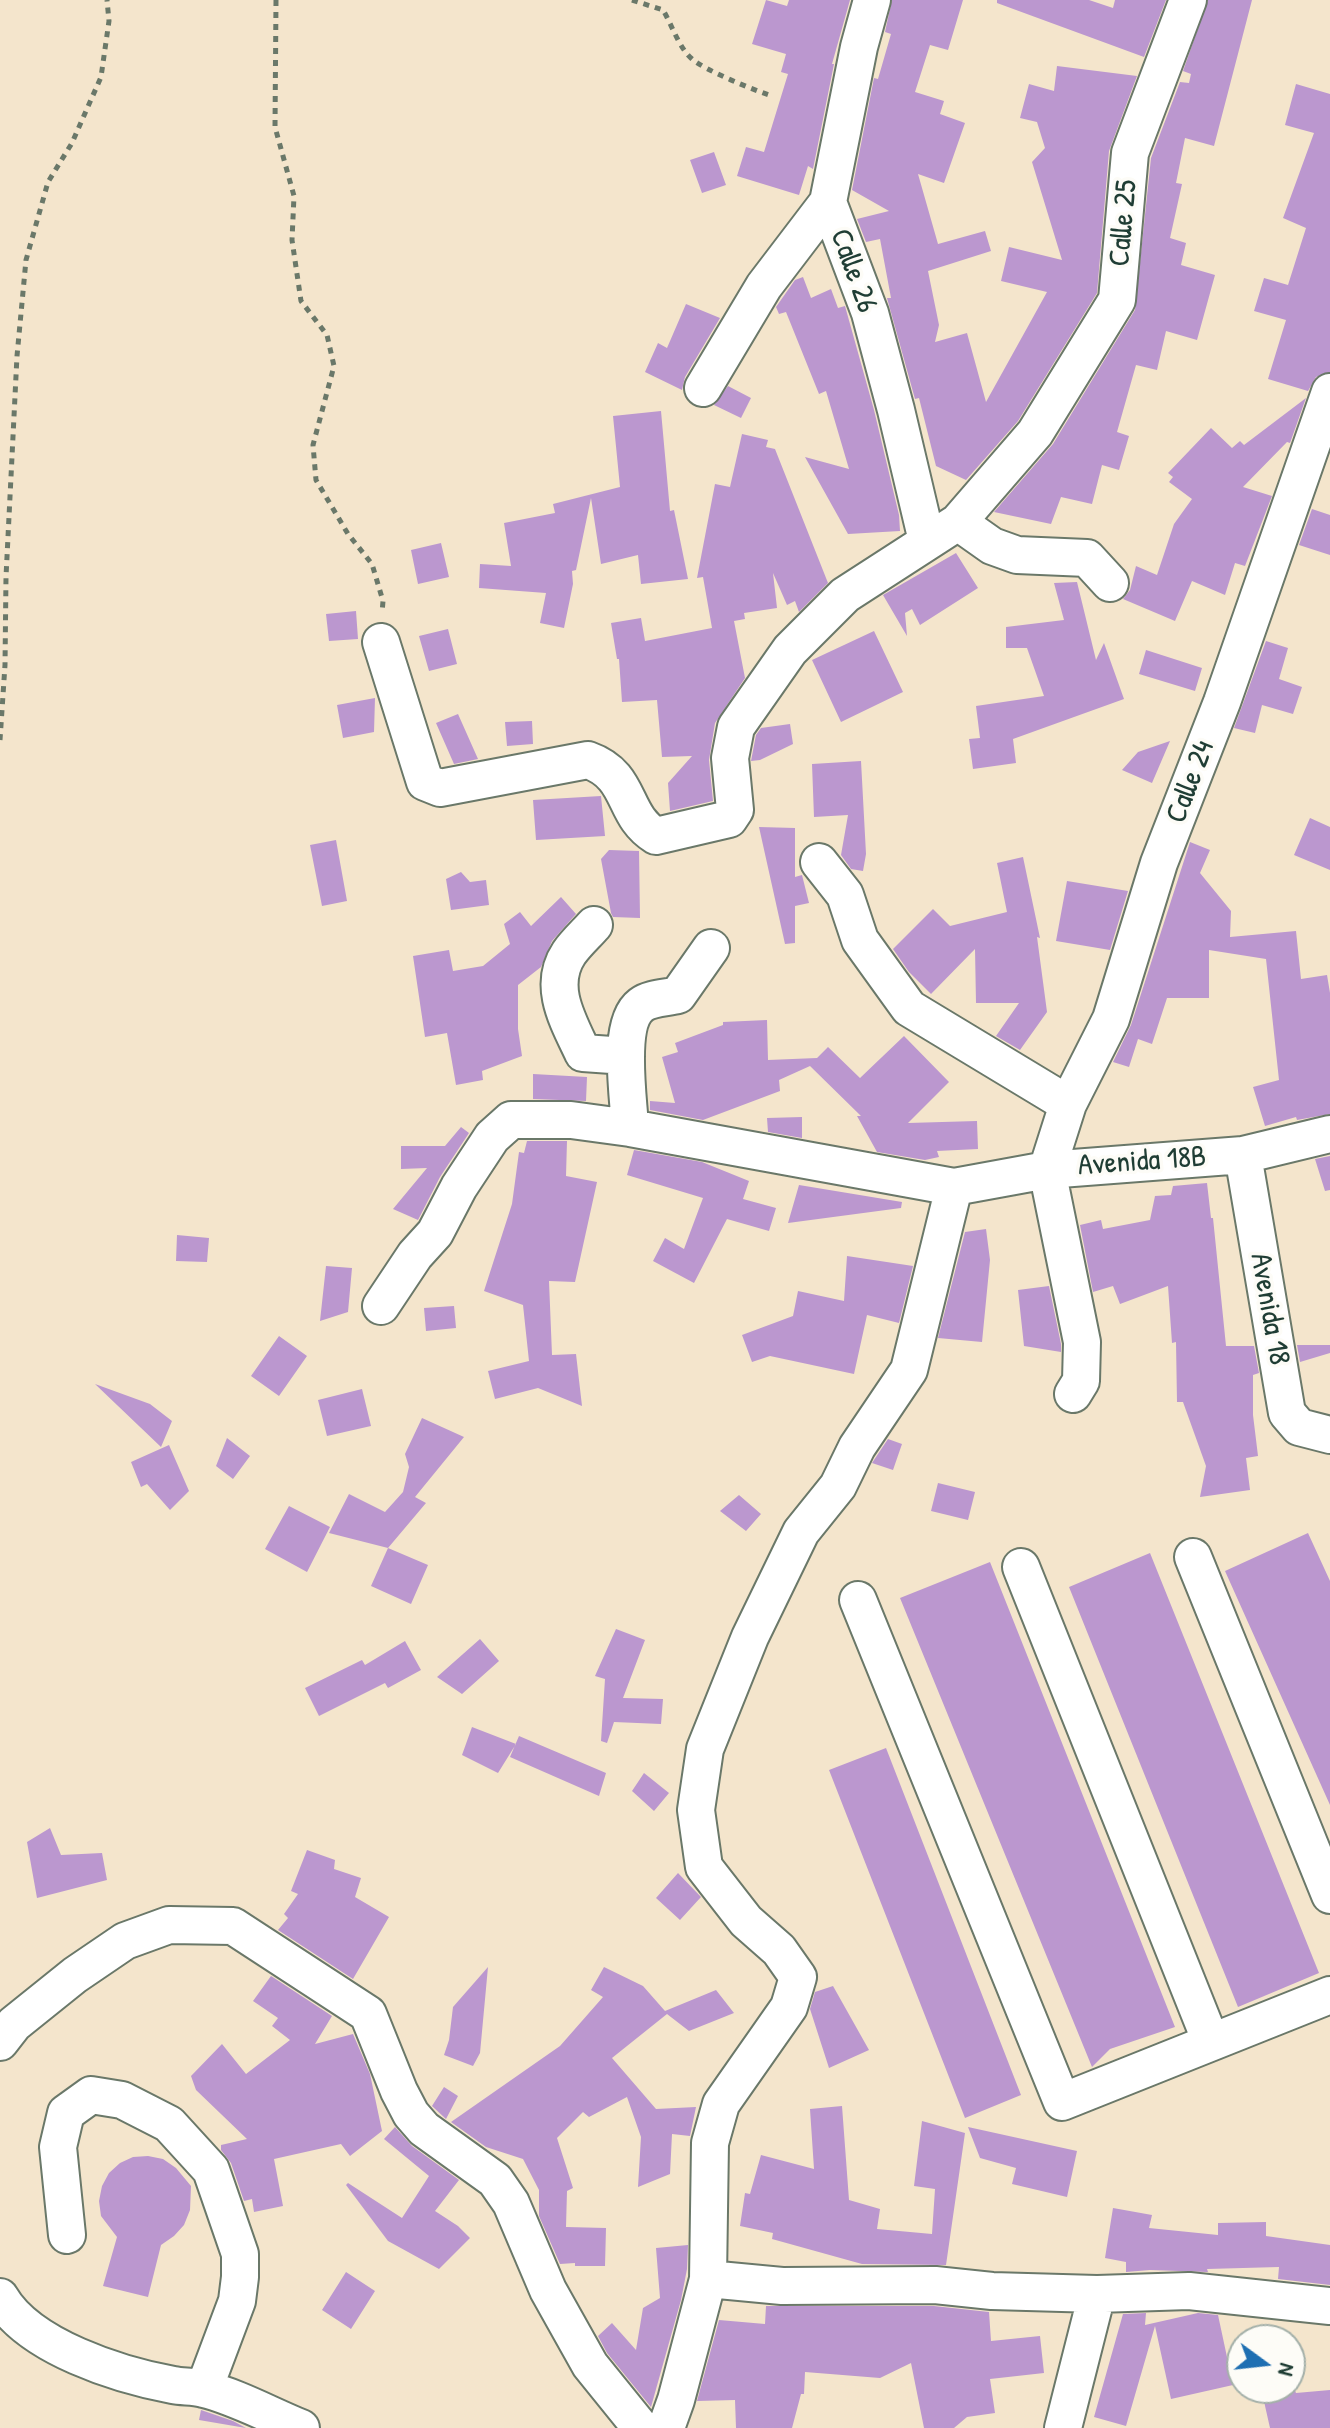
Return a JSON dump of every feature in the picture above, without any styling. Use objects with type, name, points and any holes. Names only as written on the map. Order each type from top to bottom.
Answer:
[{"type":"street","name":"Calle 26","points":[[872,0],[859,47],[828,202],[870,313],[927,541]]},
{"type":"street","name":"Calle 25","points":[[381,642],[425,782],[440,788],[588,760],[613,773],[642,827],[656,836],[729,819],[735,810],[730,758],[736,727],[790,650],[845,595],[958,522],[1035,433],[1117,300],[1130,153],[1188,0]]},
{"type":"street","points":[[703,388],[764,286],[828,202]]},
{"type":"street","name":"Calle 24","points":[[1047,1170],[1068,1104],[1111,1019],[1159,863],[1222,702],[1330,392]]},
{"type":"street","points":[[958,522],[992,546],[1017,555],[1087,558],[1110,583]]},
{"type":"street","points":[[819,862],[845,895],[860,940],[909,1008],[1068,1104]]},
{"type":"street","points":[[594,925],[569,953],[558,978],[564,1013],[583,1053],[626,1056]]},
{"type":"street","points":[[630,1128],[626,1056],[631,1016],[643,1003],[678,995],[711,948]]},
{"type":"street","points":[[381,1306],[415,1255],[435,1233],[459,1187],[492,1137],[511,1120],[571,1120],[630,1128],[954,1187],[909,1370],[857,1447],[838,1486],[801,1532],[750,1637],[705,1749],[696,1810],[704,1867],[746,1921],[779,1950],[798,1977],[789,2007],[721,2104],[710,2143],[708,2279],[666,2428]]},
{"type":"street","name":"Avenida 18B","points":[[954,1187],[1047,1170],[1243,1155],[1330,1134]]},
{"type":"street","name":"Avenida 18","points":[[1243,1155],[1287,1413],[1299,1427],[1330,1435]]},
{"type":"street","points":[[1047,1170],[1082,1342],[1081,1381],[1073,1394]]},
{"type":"street","points":[[1193,1557],[1330,1895]]},
{"type":"street","points":[[1021,1567],[1211,2042]]},
{"type":"street","points":[[858,1600],[1062,2102],[1330,1995]]},
{"type":"street","points":[[0,2042],[14,2024],[75,1975],[125,1941],[169,1925],[233,1926],[368,2014],[411,2114],[424,2129],[495,2180],[511,2203],[548,2290],[590,2365],[641,2428]]},
{"type":"street","points":[[67,2235],[58,2147],[66,2113],[91,2095],[122,2100],[169,2124],[211,2170],[240,2254],[237,2301],[204,2389]]},
{"type":"street","points":[[708,2279],[782,2286],[935,2285],[992,2291],[1097,2294],[1189,2291],[1330,2306]]},
{"type":"street","points":[[1063,2428],[1097,2294]]},
{"type":"street","points":[[0,2297],[5,2307],[42,2339],[108,2368],[204,2389],[301,2428]]},
{"type":"path","points":[[0,740],[17,356],[26,260],[48,182],[72,143],[101,77],[109,21],[107,0]]},
{"type":"path","points":[[276,0],[275,127],[294,196],[292,240],[296,271],[301,301],[327,335],[334,366],[313,445],[316,480],[348,534],[372,564],[383,601],[381,642]]},
{"type":"path","points":[[632,0],[663,10],[692,60],[772,96]]},
{"type":"building","points":[[766,0],[787,6],[789,0],[850,0],[832,64],[813,169],[808,166],[799,195],[737,176],[746,147],[764,152],[788,74],[781,72],[786,54],[752,44]]},
{"type":"building","points":[[892,0],[963,0],[948,50],[930,45],[915,92],[944,101],[940,114],[965,123],[944,183],[918,174],[938,244],[985,231],[991,251],[928,271],[939,325],[935,342],[967,333],[986,402],[1047,292],[1001,281],[1009,247],[1062,260],[1032,162],[1045,148],[1037,122],[1020,118],[1029,84],[1054,91],[1057,66],[1137,76],[1109,151],[1097,293],[1018,421],[966,480],[936,466],[919,398],[915,399],[887,298],[891,298],[880,239],[866,242],[857,219],[889,211],[852,190],[874,78],[878,79],[891,34],[885,32]]},
{"type":"building","points":[[997,0],[1089,0],[1113,8],[1115,0],[1166,0],[1144,57],[997,3]]},
{"type":"building","points":[[1208,0],[1252,0],[1214,146],[1185,138],[1176,183],[1182,184],[1170,238],[1186,243],[1181,265],[1215,275],[1197,340],[1166,331],[1157,370],[1136,365],[1117,432],[1129,436],[1119,470],[1102,465],[1092,504],[1061,497],[1051,524],[994,512],[1053,444],[1135,310],[1151,158],[1180,82],[1189,83],[1191,74],[1183,71]]},
{"type":"building","points":[[1296,84],[1330,94],[1330,372],[1316,377],[1308,391],[1268,379],[1286,320],[1254,311],[1264,278],[1288,285],[1306,228],[1283,218],[1314,133],[1285,125]]},
{"type":"building","points":[[714,152],[726,185],[702,193],[690,160]]},
{"type":"building","points":[[803,277],[811,298],[831,289],[838,308],[845,306],[874,410],[900,531],[848,534],[805,457],[849,469],[826,391],[819,394],[786,312],[779,314],[776,307],[795,280]]},
{"type":"building","points":[[686,304],[720,318],[685,377],[682,390],[645,372],[658,343],[667,348]]},
{"type":"building","points":[[728,386],[751,398],[741,418],[714,405]]},
{"type":"building","points":[[1306,398],[1290,443],[1287,442],[1243,487],[1272,496],[1245,566],[1235,563],[1225,595],[1192,581],[1175,621],[1123,599],[1130,590],[1136,566],[1157,575],[1174,524],[1192,499],[1169,482],[1173,477],[1168,473],[1211,428],[1232,448],[1240,441],[1244,445]]},
{"type":"building","points":[[661,411],[670,511],[674,510],[688,579],[641,584],[638,555],[601,564],[591,498],[576,570],[572,571],[573,584],[564,628],[540,623],[546,593],[479,588],[480,564],[511,566],[504,523],[555,513],[553,504],[620,487],[613,416]]},
{"type":"building","points":[[742,434],[768,440],[766,447],[775,449],[828,583],[799,612],[795,601],[787,605],[773,573],[777,608],[744,613],[745,619],[734,621],[745,678],[715,723],[709,760],[713,801],[670,811],[668,783],[692,756],[662,757],[657,700],[622,702],[619,659],[611,623],[641,618],[645,641],[712,628],[703,577],[697,578],[715,484],[730,487]]},
{"type":"building","points":[[1312,509],[1330,515],[1330,555],[1299,545]]},
{"type":"building","points":[[441,543],[449,577],[418,584],[411,550]]},
{"type":"building","points":[[956,553],[978,588],[920,625],[912,609],[905,613],[907,636],[883,595]]},
{"type":"building","points":[[1077,582],[1096,660],[1104,643],[1124,699],[1013,739],[1016,763],[973,769],[969,739],[980,738],[976,706],[1044,696],[1027,648],[1006,648],[1006,627],[1064,620],[1054,583]]},
{"type":"building","points":[[356,611],[358,639],[329,641],[326,614]]},
{"type":"building","points":[[448,629],[457,664],[429,671],[419,636]]},
{"type":"building","points":[[874,631],[903,692],[841,722],[812,660]]},
{"type":"building","points":[[1266,641],[1288,648],[1279,679],[1302,687],[1293,714],[1262,705],[1255,733],[1234,728]]},
{"type":"building","points":[[1146,650],[1202,668],[1195,691],[1139,674]]},
{"type":"building","points":[[375,698],[374,732],[343,738],[337,705]]},
{"type":"building","points":[[458,714],[478,759],[454,764],[436,723]]},
{"type":"building","points":[[532,721],[533,744],[507,746],[505,722]]},
{"type":"building","points":[[790,724],[793,744],[760,760],[751,761],[756,735],[761,728]]},
{"type":"building","points":[[1170,741],[1152,783],[1122,770],[1138,752]]},
{"type":"building","points":[[861,761],[866,854],[863,871],[851,869],[841,855],[848,815],[814,817],[812,764]]},
{"type":"building","points":[[601,796],[605,836],[536,840],[533,800]]},
{"type":"building","points":[[1310,818],[1330,827],[1330,870],[1294,855]]},
{"type":"building","points":[[759,827],[795,828],[795,877],[802,875],[809,903],[795,906],[795,943],[785,944]]},
{"type":"building","points":[[336,840],[347,901],[322,906],[310,845]]},
{"type":"building","points":[[1190,842],[1210,850],[1200,873],[1231,911],[1230,937],[1296,931],[1301,979],[1327,975],[1330,993],[1330,1114],[1297,1120],[1296,1117],[1265,1126],[1253,1087],[1279,1080],[1266,959],[1209,950],[1209,998],[1167,998],[1152,1044],[1138,1039],[1129,1067],[1113,1062],[1131,1025]]},
{"type":"building","points":[[609,850],[639,851],[640,918],[613,917],[611,913],[601,859]]},
{"type":"building","points":[[1023,857],[1040,938],[1037,937],[1047,1012],[1020,1050],[996,1036],[1019,1003],[976,1003],[975,949],[931,994],[909,972],[893,949],[933,909],[950,926],[1007,912],[997,863]]},
{"type":"building","points":[[461,872],[470,882],[486,880],[489,905],[451,910],[446,879]]},
{"type":"building","points":[[1067,881],[1128,891],[1110,950],[1056,941]]},
{"type":"building","points":[[561,897],[576,914],[552,941],[541,967],[518,985],[518,1029],[522,1056],[482,1071],[483,1080],[456,1085],[447,1033],[425,1037],[413,956],[449,950],[453,971],[483,966],[510,944],[504,924],[520,912],[531,926]]},
{"type":"building","points":[[767,1020],[768,1060],[817,1058],[828,1047],[860,1078],[904,1036],[949,1082],[908,1123],[977,1121],[978,1149],[937,1151],[939,1157],[925,1160],[877,1152],[857,1116],[861,1116],[810,1066],[779,1080],[780,1091],[703,1120],[650,1110],[650,1101],[675,1103],[662,1057],[678,1052],[675,1043],[723,1025],[723,1022]]},
{"type":"building","points":[[533,1074],[587,1077],[586,1101],[533,1099]]},
{"type":"building","points":[[802,1117],[802,1138],[768,1132],[767,1118]]},
{"type":"building","points":[[461,1127],[469,1133],[440,1177],[418,1220],[393,1209],[427,1168],[401,1169],[401,1146],[445,1146]]},
{"type":"building","points":[[527,1141],[567,1141],[566,1176],[597,1182],[575,1282],[549,1281],[552,1355],[576,1354],[582,1406],[538,1388],[495,1399],[488,1371],[529,1361],[523,1305],[484,1291],[512,1204],[519,1152],[524,1153]]},
{"type":"building","points":[[634,1150],[702,1162],[749,1181],[743,1199],[776,1208],[769,1231],[727,1219],[694,1283],[653,1261],[665,1238],[684,1249],[703,1198],[627,1175]]},
{"type":"building","points":[[1330,1156],[1330,1190],[1325,1191],[1315,1159]]},
{"type":"building","points":[[1207,1183],[1226,1346],[1254,1346],[1259,1373],[1253,1375],[1253,1415],[1258,1456],[1246,1458],[1250,1490],[1200,1497],[1206,1466],[1183,1402],[1177,1402],[1176,1342],[1172,1343],[1168,1286],[1120,1304],[1113,1286],[1093,1292],[1080,1225],[1101,1220],[1103,1229],[1150,1220],[1155,1196],[1171,1195],[1173,1186]]},
{"type":"building","points":[[799,1185],[902,1202],[901,1208],[788,1223]]},
{"type":"building","points":[[986,1229],[990,1260],[982,1342],[938,1338],[965,1232]]},
{"type":"building","points":[[177,1235],[209,1238],[207,1262],[176,1261]]},
{"type":"building","points":[[847,1256],[913,1266],[899,1323],[867,1315],[854,1374],[770,1356],[752,1362],[742,1335],[793,1316],[798,1291],[844,1301]]},
{"type":"building","points":[[326,1266],[352,1268],[348,1312],[320,1321]]},
{"type":"building","points":[[1049,1286],[1061,1352],[1024,1346],[1018,1290]]},
{"type":"building","points":[[454,1306],[456,1328],[426,1331],[424,1308]]},
{"type":"building","points":[[279,1336],[307,1356],[279,1396],[251,1376]]},
{"type":"building","points":[[1297,1345],[1330,1345],[1330,1353],[1300,1362]]},
{"type":"building","points":[[95,1384],[150,1404],[172,1421],[161,1447]]},
{"type":"building","points":[[362,1389],[371,1426],[327,1436],[318,1400]]},
{"type":"building","points":[[422,1418],[464,1437],[415,1497],[426,1503],[388,1548],[329,1533],[349,1494],[385,1512],[403,1492],[409,1467],[405,1454]]},
{"type":"building","points":[[227,1438],[250,1456],[233,1479],[216,1466]]},
{"type":"building","points":[[888,1439],[902,1444],[893,1470],[872,1463]]},
{"type":"building","points":[[169,1445],[189,1491],[170,1510],[147,1484],[141,1487],[131,1462]]},
{"type":"building","points":[[938,1483],[975,1492],[968,1520],[931,1511]]},
{"type":"building","points":[[739,1495],[761,1514],[746,1531],[720,1511]]},
{"type":"building","points":[[289,1506],[330,1527],[307,1572],[265,1549]]},
{"type":"building","points":[[1308,1533],[1330,1581],[1330,1805],[1225,1571]]},
{"type":"building","points":[[388,1548],[428,1565],[411,1604],[371,1586]]},
{"type":"building","points":[[1150,1553],[1319,1973],[1238,2007],[1069,1587]]},
{"type":"building","points":[[990,1562],[1175,2027],[1110,2049],[1092,2067],[900,1598]]},
{"type":"building","points":[[616,1629],[645,1640],[623,1698],[663,1699],[661,1724],[614,1722],[607,1743],[601,1741],[605,1679],[595,1676]]},
{"type":"building","points":[[480,1639],[499,1661],[462,1694],[437,1677]]},
{"type":"building","points":[[405,1641],[421,1670],[388,1688],[385,1683],[319,1716],[305,1688],[362,1660],[365,1665]]},
{"type":"building","points":[[472,1727],[516,1744],[498,1773],[462,1755]]},
{"type":"building","points":[[519,1736],[606,1773],[599,1796],[510,1757]]},
{"type":"building","points":[[886,1748],[1021,2095],[965,2118],[829,1770]]},
{"type":"building","points":[[644,1773],[669,1793],[654,1811],[632,1791]]},
{"type":"building","points":[[50,1828],[61,1855],[102,1853],[107,1880],[37,1898],[27,1842]]},
{"type":"building","points":[[307,1850],[335,1860],[334,1869],[361,1878],[355,1897],[389,1917],[353,1979],[278,1930],[288,1918],[284,1914],[298,1894],[291,1891]]},
{"type":"building","points":[[678,1873],[701,1897],[680,1920],[656,1898]]},
{"type":"building","points":[[488,1967],[480,2053],[473,2066],[444,2055],[453,2007]]},
{"type":"building","points":[[604,1967],[643,1986],[665,2011],[716,1990],[734,2013],[689,2031],[667,2014],[612,2058],[656,2109],[696,2107],[690,2136],[672,2134],[670,2174],[638,2187],[641,2137],[627,2097],[589,2117],[583,2112],[557,2138],[573,2188],[567,2191],[566,2227],[606,2228],[605,2266],[575,2266],[575,2263],[560,2264],[539,2216],[539,2190],[523,2159],[486,2147],[451,2122],[560,2046],[603,1997],[591,1990]]},
{"type":"building","points":[[271,1976],[332,2016],[315,2044],[353,2034],[370,2074],[382,2131],[350,2156],[341,2144],[274,2159],[283,2206],[254,2212],[252,2199],[244,2201],[231,2163],[221,2150],[221,2145],[247,2139],[196,2090],[191,2076],[222,2044],[246,2074],[290,2040],[272,2026],[278,2018],[253,2001]]},
{"type":"building","points":[[833,1986],[869,2050],[829,2068],[810,2009],[815,1992]]},
{"type":"building","points":[[444,2087],[458,2096],[446,2119],[432,2106]]},
{"type":"building","points":[[842,2106],[849,2200],[880,2209],[877,2229],[932,2234],[935,2189],[914,2186],[922,2121],[965,2133],[946,2265],[862,2264],[772,2239],[773,2233],[740,2226],[745,2193],[750,2194],[761,2155],[814,2169],[810,2109]]},
{"type":"building","points":[[395,2127],[412,2146],[459,2180],[435,2211],[470,2238],[439,2269],[388,2241],[346,2185],[348,2183],[402,2218],[429,2176],[384,2139]]},
{"type":"building","points":[[968,2127],[1077,2151],[1067,2197],[1012,2184],[1016,2168],[980,2158]]},
{"type":"building","points":[[133,2157],[163,2159],[176,2168],[191,2186],[190,2210],[184,2225],[161,2245],[148,2297],[103,2286],[117,2237],[101,2216],[99,2201],[109,2173]]},
{"type":"building","points":[[1113,2208],[1152,2215],[1149,2228],[1218,2235],[1218,2223],[1266,2222],[1266,2236],[1330,2245],[1330,2285],[1278,2279],[1279,2267],[1207,2269],[1208,2272],[1126,2272],[1126,2262],[1105,2258]]},
{"type":"building","points":[[688,2245],[681,2300],[651,2407],[607,2353],[598,2336],[612,2323],[636,2350],[643,2308],[660,2298],[656,2248]]},
{"type":"building","points":[[346,2272],[375,2291],[351,2329],[322,2310]]},
{"type":"building","points":[[766,2306],[934,2306],[989,2312],[991,2341],[1040,2336],[1044,2373],[990,2379],[995,2413],[967,2417],[954,2428],[924,2428],[911,2363],[880,2378],[805,2372],[804,2394],[801,2394],[792,2428],[736,2428],[735,2400],[697,2401],[719,2320],[765,2324]]},
{"type":"building","points":[[1146,2313],[1145,2325],[1198,2313],[1218,2315],[1226,2352],[1226,2387],[1171,2399],[1155,2326],[1126,2426],[1094,2417],[1123,2314]]},
{"type":"building","points":[[1330,2390],[1330,2428],[1270,2428],[1265,2404],[1306,2404],[1306,2392]]},
{"type":"building","points":[[201,2410],[233,2421],[246,2428],[199,2420]]}]
